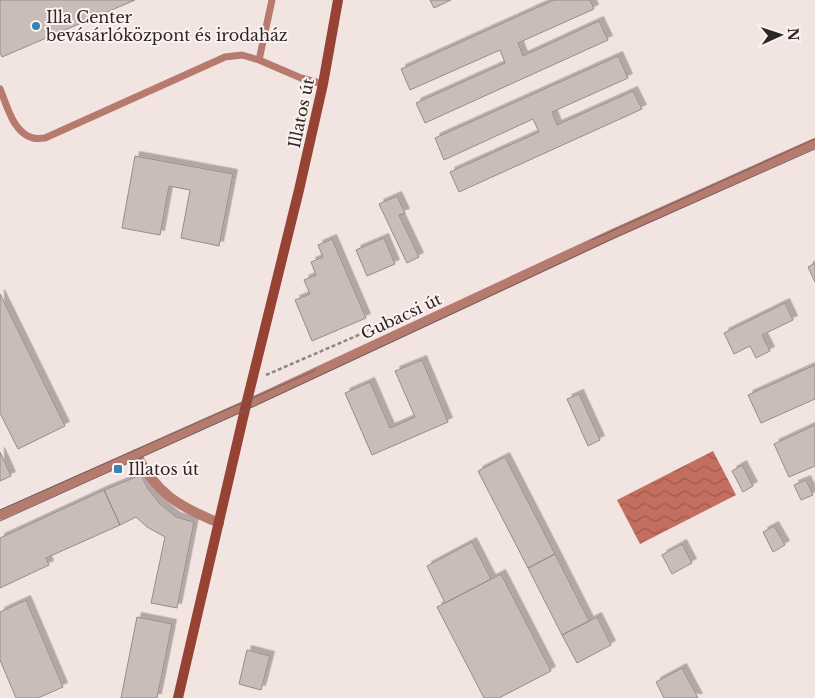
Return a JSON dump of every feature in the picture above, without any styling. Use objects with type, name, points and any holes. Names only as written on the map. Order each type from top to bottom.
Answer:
[{"type":"street","name":"Illatos út","points":[[178,698],[246,405],[299,190],[338,0]]},
{"type":"street","name":"Gubacsi út","points":[[0,515],[246,405],[614,233],[815,144]]},
{"type":"street","points":[[136,454],[149,476],[165,494],[190,511],[218,523]]},
{"type":"lane","points":[[259,60],[272,0]]},
{"type":"lane","points":[[0,89],[12,119],[19,130],[32,138],[45,138],[226,58],[242,55],[259,60],[301,78],[322,84]]},
{"type":"path","points":[[252,380],[281,370],[377,327]]},
{"type":"water","points":[[713,451],[736,495],[640,544],[617,500]]},
{"type":"building","name":"Illa Center bevásárlóközpont és irodaház","points":[[0,0],[135,0],[2,57],[0,53]]},
{"type":"building","points":[[430,0],[451,0],[434,8]]},
{"type":"building","points":[[554,0],[590,0],[594,9],[518,43],[523,56],[599,21],[608,40],[425,123],[416,103],[505,63],[500,50],[410,90],[401,69]]},
{"type":"building","points":[[618,56],[628,78],[552,112],[557,125],[633,91],[642,109],[459,192],[450,172],[539,132],[533,119],[444,160],[435,138]]},
{"type":"building","points":[[135,156],[233,174],[219,246],[181,238],[190,190],[169,186],[160,235],[122,228]]},
{"type":"building","points":[[397,196],[405,213],[399,215],[419,257],[407,263],[379,204]]},
{"type":"building","points":[[384,238],[395,264],[367,276],[356,250]]},
{"type":"building","points":[[332,239],[366,318],[312,341],[295,300],[310,294],[304,280],[316,275],[311,262],[323,257],[318,245]]},
{"type":"building","points":[[815,263],[815,282],[808,267]]},
{"type":"building","points":[[0,294],[65,426],[18,449],[0,413]]},
{"type":"building","points":[[785,303],[793,320],[762,335],[770,351],[756,358],[750,346],[734,354],[724,333]]},
{"type":"building","points":[[422,360],[448,422],[372,455],[345,393],[370,382],[390,428],[415,417],[395,371]]},
{"type":"building","points":[[815,365],[815,399],[761,423],[748,395]]},
{"type":"building","points":[[579,394],[600,440],[588,446],[567,399]]},
{"type":"building","points":[[815,425],[815,466],[789,477],[774,444]]},
{"type":"building","points":[[0,452],[11,476],[0,481]]},
{"type":"building","points":[[505,457],[555,554],[528,568],[478,471]]},
{"type":"building","points":[[742,465],[753,486],[743,492],[732,471]]},
{"type":"building","points":[[141,475],[148,489],[160,504],[176,517],[194,522],[177,608],[151,603],[165,537],[147,527],[136,517],[120,525],[104,490]]},
{"type":"building","points":[[806,480],[813,495],[801,500],[794,485]]},
{"type":"building","points":[[104,490],[120,525],[46,558],[49,565],[0,588],[0,538]]},
{"type":"building","points":[[774,526],[785,545],[773,552],[763,532]]},
{"type":"building","points":[[472,542],[491,579],[445,603],[427,566]]},
{"type":"building","points":[[682,544],[692,563],[672,574],[662,555]]},
{"type":"building","points":[[555,554],[589,621],[562,635],[528,568]]},
{"type":"building","points":[[501,574],[551,671],[499,698],[484,698],[437,607]]},
{"type":"building","points":[[26,600],[63,687],[38,698],[16,698],[0,660],[0,612]]},
{"type":"building","points":[[137,617],[172,624],[157,698],[121,698]]},
{"type":"building","points":[[597,617],[611,645],[577,663],[562,635]]},
{"type":"building","points":[[247,650],[270,656],[261,690],[239,684]]},
{"type":"building","points":[[682,668],[698,698],[664,698],[656,682]]},
{"type":"tram line","points":[[592,240],[815,139]]},
{"type":"tram line","points":[[0,521],[244,411],[612,239],[815,149]]},
{"type":"tram line","points":[[0,510],[316,370]]},
{"type":"place","name":"Illa Center bevásárlóközpont és irodaház","points":[[36,26]]},
{"type":"place","name":"Illatos út","points":[[118,469]]}]
